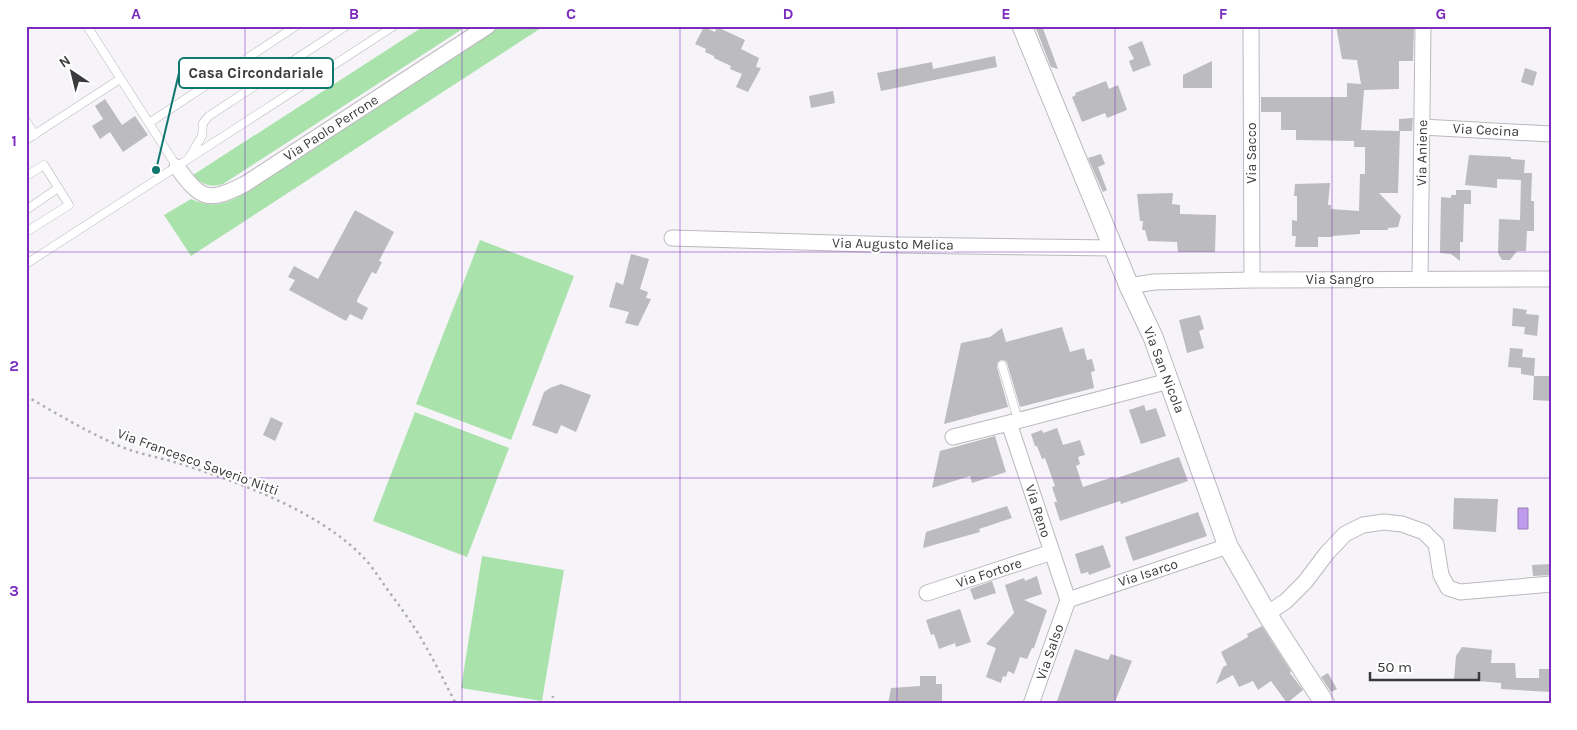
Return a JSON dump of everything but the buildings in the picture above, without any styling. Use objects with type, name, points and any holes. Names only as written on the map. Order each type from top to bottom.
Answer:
[{"type":"street","name":"Via Paolo Perrone","points":[[181,164],[188,183],[199,193],[222,196],[245,184],[488,26]]},
{"type":"street","name":"Via San Nicola","points":[[1022,26],[1129,286],[1153,337],[1228,546],[1267,614],[1325,704]]},
{"type":"street","name":"Via Sacco","points":[[1251,26],[1252,280]]},
{"type":"street","name":"Via Aniene","points":[[1420,279],[1423,26]]},
{"type":"street","name":"Via Cecina","points":[[1422,127],[1551,134]]},
{"type":"street","name":"Via Augusto Melica","points":[[672,238],[898,245],[1114,248]]},
{"type":"street","name":"Via Sangro","points":[[1129,286],[1154,282],[1252,280],[1551,279]]},
{"type":"street","points":[[953,437],[1169,381]]},
{"type":"street","name":"Via Reno","points":[[1014,422],[1068,600]]},
{"type":"street","points":[[1267,614],[1286,601],[1305,582],[1345,534],[1363,525],[1384,522],[1402,524],[1424,532],[1436,544],[1441,575],[1448,588],[1460,592],[1551,584]]},
{"type":"street","name":"Via Isarco","points":[[1068,600],[1228,546]]},
{"type":"street","name":"Via Fortore","points":[[927,593],[1052,552]]},
{"type":"street","name":"Via Salso","points":[[1031,704],[1068,600]]},
{"type":"lane","points":[[149,123],[296,26]]},
{"type":"lane","points":[[181,164],[199,143],[202,136],[203,123],[206,119],[346,26]]},
{"type":"lane","points":[[26,264],[394,26]]},
{"type":"lane","points":[[89,27],[149,123],[181,164]]},
{"type":"lane","points":[[26,140],[120,79]]},
{"type":"lane","points":[[26,121],[35,135]]},
{"type":"lane","points":[[26,176],[44,165],[69,205],[26,232]]},
{"type":"lane","points":[[26,210],[58,188]]},
{"type":"lane","points":[[1002,365],[1014,422]]},
{"type":"path","name":"Via Francesco Saverio Nitti","points":[[26,396],[95,435],[146,455],[178,464],[266,496],[324,526],[363,556],[375,571],[416,630],[456,704]]},
{"type":"path","points":[[551,704],[553,696]]},
{"type":"green space","points":[[424,26],[467,26],[223,184],[207,185],[193,175]]},
{"type":"green space","points":[[500,26],[544,26],[191,256],[164,215],[191,199],[205,204],[217,204],[242,195]]},
{"type":"green space","points":[[480,240],[574,276],[511,440],[416,404]]},
{"type":"green space","points":[[415,412],[509,448],[467,557],[373,521]]},
{"type":"green space","points":[[482,556],[564,570],[542,701],[461,688]]},
{"type":"shaded area","points":[[1518,508],[1528,508],[1528,529],[1518,529]]},
{"type":"place","name":"Casa Circondariale","points":[[156,170]]}]
